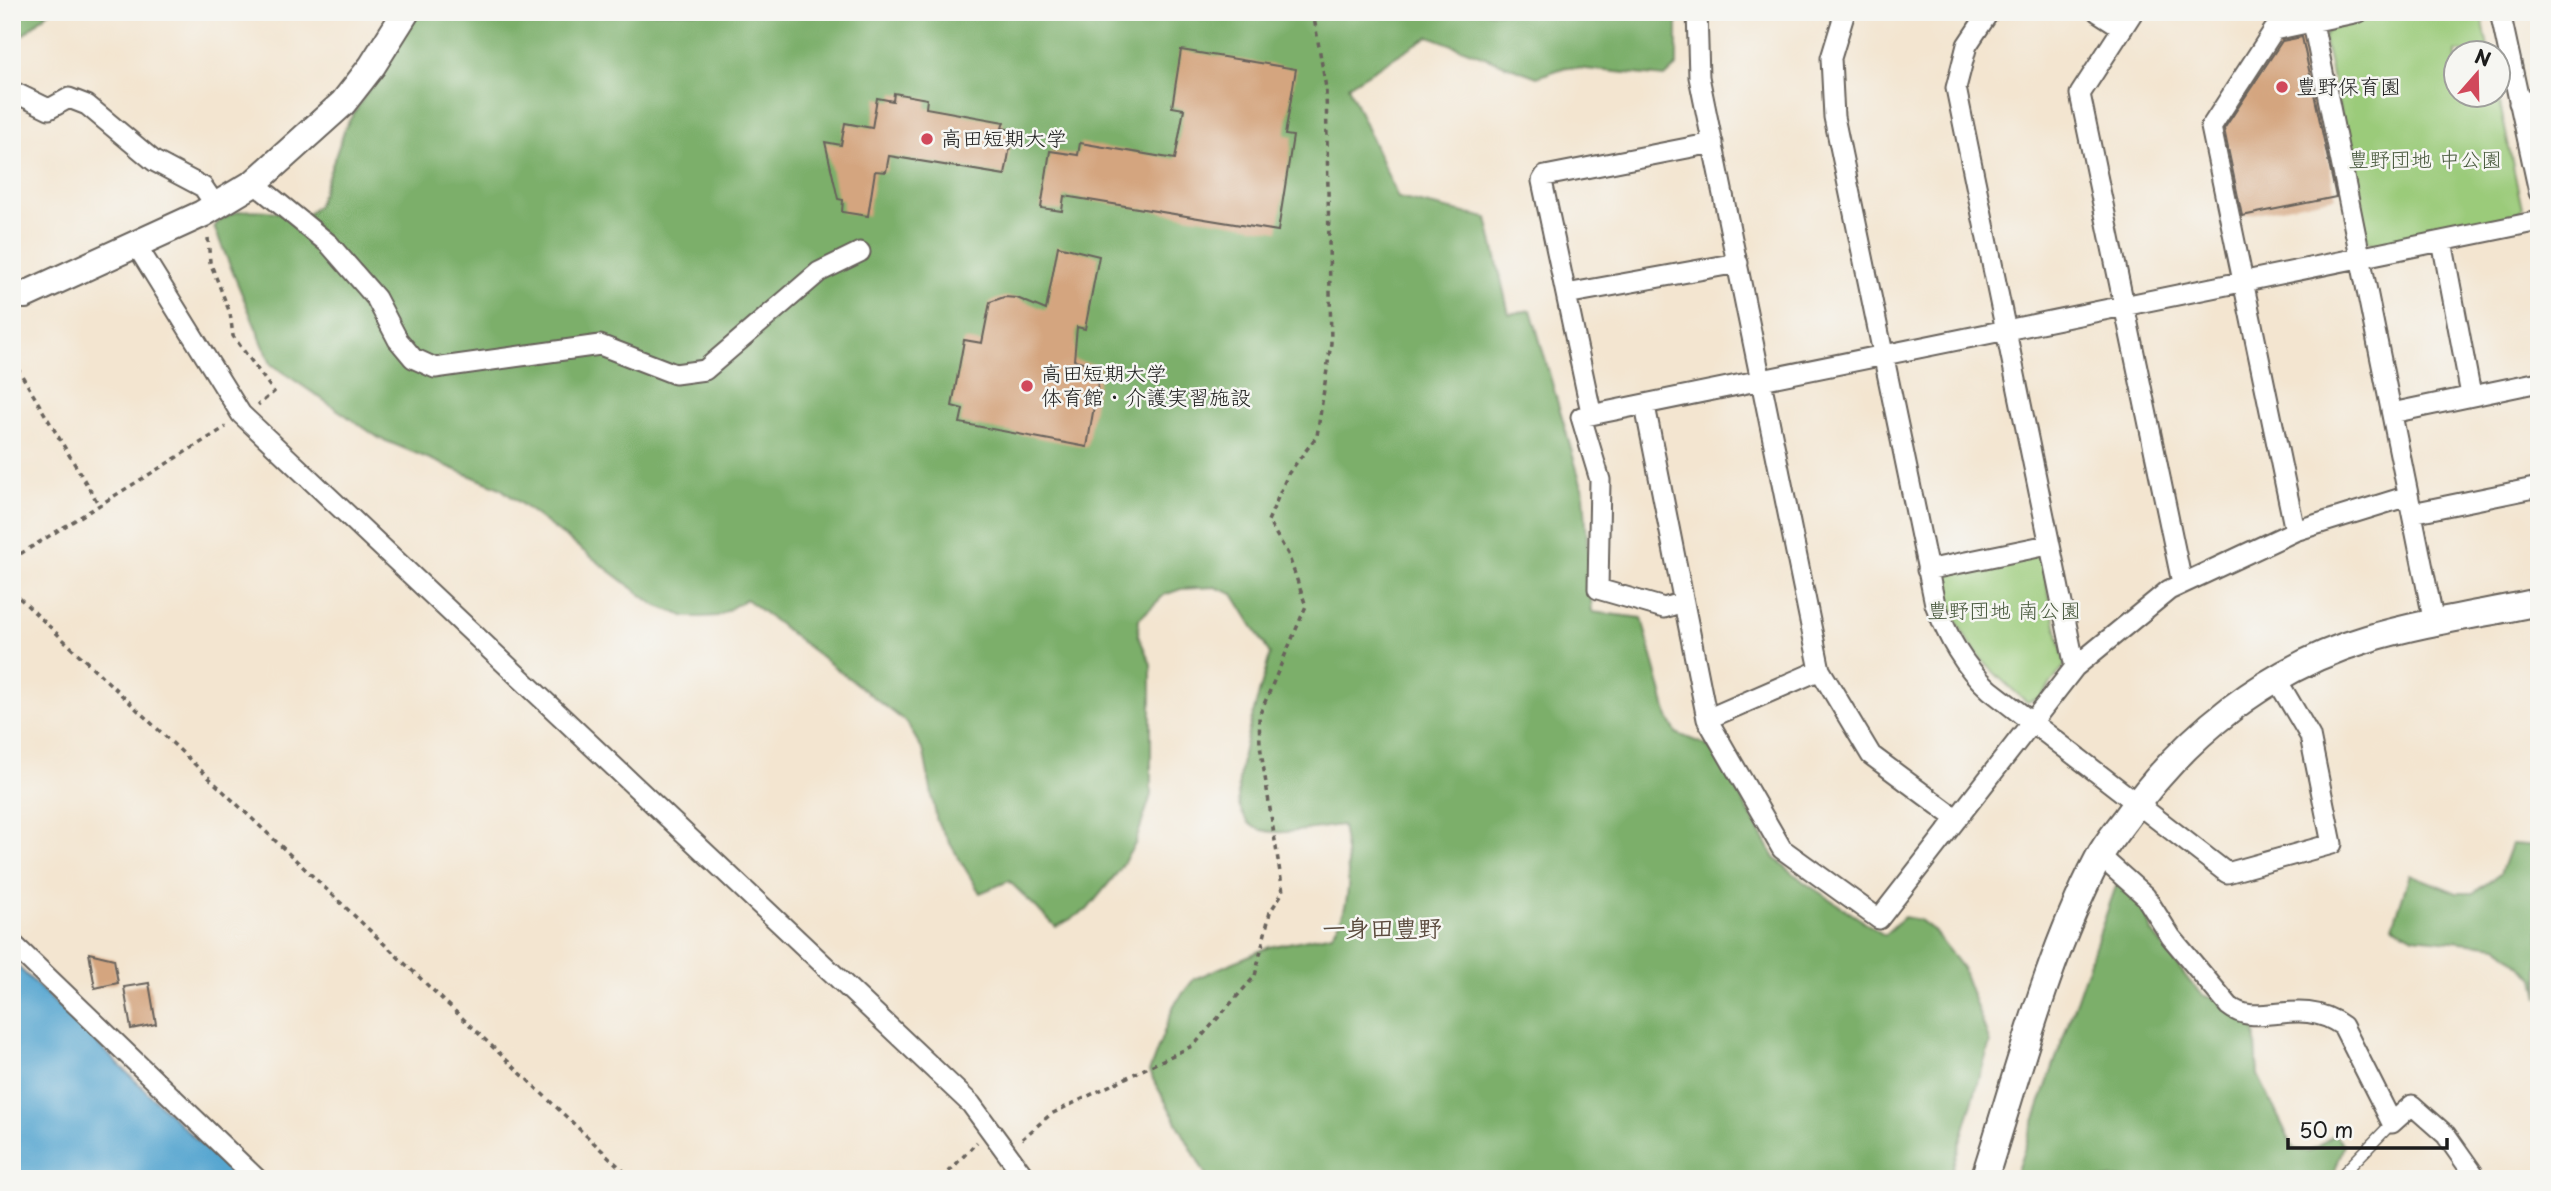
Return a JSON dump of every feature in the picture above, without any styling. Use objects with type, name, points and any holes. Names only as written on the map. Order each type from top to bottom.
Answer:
[{"type":"street","points":[[19,295],[211,209],[254,184],[343,103],[372,66],[406,12]]},
{"type":"street","points":[[1697,12],[1699,77],[1820,670],[1871,755],[1957,819]]},
{"type":"street","points":[[1845,12],[1831,58],[1834,117],[1927,570],[1935,604],[1949,639],[1961,658],[1978,679],[2227,873],[2332,844],[2310,736],[2277,680]]},
{"type":"street","points":[[1989,12],[1967,45],[1956,88],[2075,667]]},
{"type":"street","points":[[2098,12],[2128,20],[2080,94],[2182,583]]},
{"type":"street","points":[[2295,531],[2211,127],[2274,30],[2359,12]]},
{"type":"street","points":[[2500,12],[2539,192]]},
{"type":"street","points":[[2313,23],[2434,623]]},
{"type":"street","points":[[12,91],[49,108],[69,98],[87,105],[154,161],[203,187],[211,209]]},
{"type":"street","points":[[2519,103],[2539,99]]},
{"type":"street","points":[[1591,412],[1542,181],[1545,176],[1713,143]]},
{"type":"street","points":[[254,184],[329,244],[376,298],[398,340],[413,358],[435,368],[600,345],[675,374],[705,370],[819,272],[860,252]]},
{"type":"street","points":[[1683,602],[1664,608],[1598,589],[1600,480],[1581,417],[1591,412],[1645,406],[2539,221]]},
{"type":"street","points":[[2442,242],[2471,395]]},
{"type":"street","points":[[135,243],[243,417],[961,1095],[990,1129],[1026,1179]]},
{"type":"street","points":[[1566,294],[1738,263]]},
{"type":"street","points":[[2392,413],[2539,382]]},
{"type":"street","points":[[1645,406],[1707,719],[1782,849],[1879,919],[2075,667],[2182,583],[2295,531],[2410,504],[2539,487]]},
{"type":"street","points":[[1927,570],[2048,545]]},
{"type":"street","points":[[1984,1179],[2075,906],[2100,856],[2137,802],[2207,726],[2305,664],[2367,639],[2539,602]]},
{"type":"street","points":[[1707,719],[1820,670]]},
{"type":"street","points":[[2100,856],[2145,896],[2192,965],[2237,1013],[2251,1017],[2302,1009],[2343,1026],[2392,1123],[2412,1105],[2446,1135],[2477,1179]]},
{"type":"street","points":[[12,943],[257,1179]]},
{"type":"lane","points":[[2338,1179],[2392,1123]]},
{"type":"path","points":[[1007,1153],[1051,1114],[1194,1045],[1255,976],[1270,912],[1283,892],[1260,745],[1259,716],[1306,606],[1288,554],[1268,522],[1288,474],[1317,436],[1331,343],[1326,88],[1313,12]]},
{"type":"path","points":[[12,559],[243,417],[274,393],[233,336],[230,313],[210,262],[211,209]]},
{"type":"path","points":[[12,359],[99,505]]},
{"type":"path","points":[[12,591],[632,1179]]},
{"type":"path","points":[[942,1179],[990,1129]]},
{"type":"green space","points":[[12,12],[49,12],[23,35],[12,27]]},
{"type":"green space","points":[[416,12],[1677,12],[1677,66],[1665,77],[1566,67],[1537,77],[1429,36],[1348,86],[1398,198],[1487,218],[1509,314],[1531,310],[1584,494],[1592,612],[1642,618],[1668,717],[1676,733],[1706,745],[1717,756],[1775,858],[1804,882],[1884,935],[1904,917],[1920,920],[1933,930],[1962,968],[1990,1043],[1949,1179],[1208,1179],[1149,1072],[1174,1005],[1194,979],[1269,947],[1332,934],[1345,909],[1348,881],[1342,825],[1287,832],[1265,831],[1252,826],[1241,811],[1238,797],[1241,762],[1270,654],[1233,594],[1215,587],[1181,589],[1164,595],[1139,619],[1138,635],[1151,664],[1151,795],[1135,844],[1118,872],[1087,910],[1056,927],[1009,881],[980,893],[937,822],[924,753],[907,723],[746,599],[718,616],[686,617],[655,605],[500,488],[379,438],[271,364],[214,227],[233,213],[256,210],[306,216],[318,205],[346,126]]},
{"type":"green space","name":"豊野団地 中公園","points":[[2408,12],[2481,12],[2486,38],[2442,38],[2442,108],[2501,108],[2522,209],[2515,217],[2375,246],[2367,240],[2324,38],[2330,27]]},
{"type":"green space","name":"豊野団地 南公園","points":[[2040,554],[2065,665],[2040,698],[2027,702],[1983,661],[1971,646],[1953,614],[1942,574]]},
{"type":"green space","points":[[2511,844],[2539,846],[2539,998],[2535,978],[2498,946],[2414,937],[2393,926],[2410,874],[2457,893],[2473,893],[2500,874]]},
{"type":"green space","points":[[2117,883],[2144,900],[2152,932],[2191,983],[2203,995],[2233,1005],[2255,1028],[2258,1075],[2294,1149],[2309,1152],[2335,1134],[2344,1145],[2332,1179],[2014,1179]]},
{"type":"water","points":[[12,961],[237,1179],[12,1179]]},
{"type":"building","name":"豊野保育園","points":[[2302,37],[2336,197],[2242,216],[2224,129],[2282,41]]},
{"type":"building","name":"高田短期大学","points":[[1181,50],[1296,69],[1285,135],[1293,136],[1278,231],[1064,196],[1062,211],[1041,208],[1050,151],[1078,155],[1080,143],[1175,159],[1184,109],[1172,107]]},
{"type":"building","points":[[894,93],[927,99],[926,108],[1004,122],[1002,128],[1013,130],[1005,175],[889,156],[886,172],[875,171],[868,216],[842,212],[843,200],[838,199],[825,142],[841,145],[845,123],[872,128],[877,98],[893,101]]},
{"type":"building","name":"高田短期大学 体育館・介護実習施設","points":[[1058,246],[1099,256],[1085,329],[1077,327],[1074,360],[1101,366],[1087,447],[960,423],[963,409],[952,406],[964,340],[982,343],[990,302],[1004,297],[1017,298],[1046,310]]},
{"type":"building","points":[[89,953],[114,959],[118,983],[95,988]]},
{"type":"building","points":[[149,983],[156,1024],[131,1029],[124,987]]},
{"type":"place","name":"豊野保育園","points":[[2282,87]]},
{"type":"place","name":"高田短期大学","points":[[927,139]]},
{"type":"place","name":"高田短期大学 体育館・介護実習施設","points":[[1027,386]]},
{"type":"district","name":"一身田豊野","points":[[1382,929]]}]
